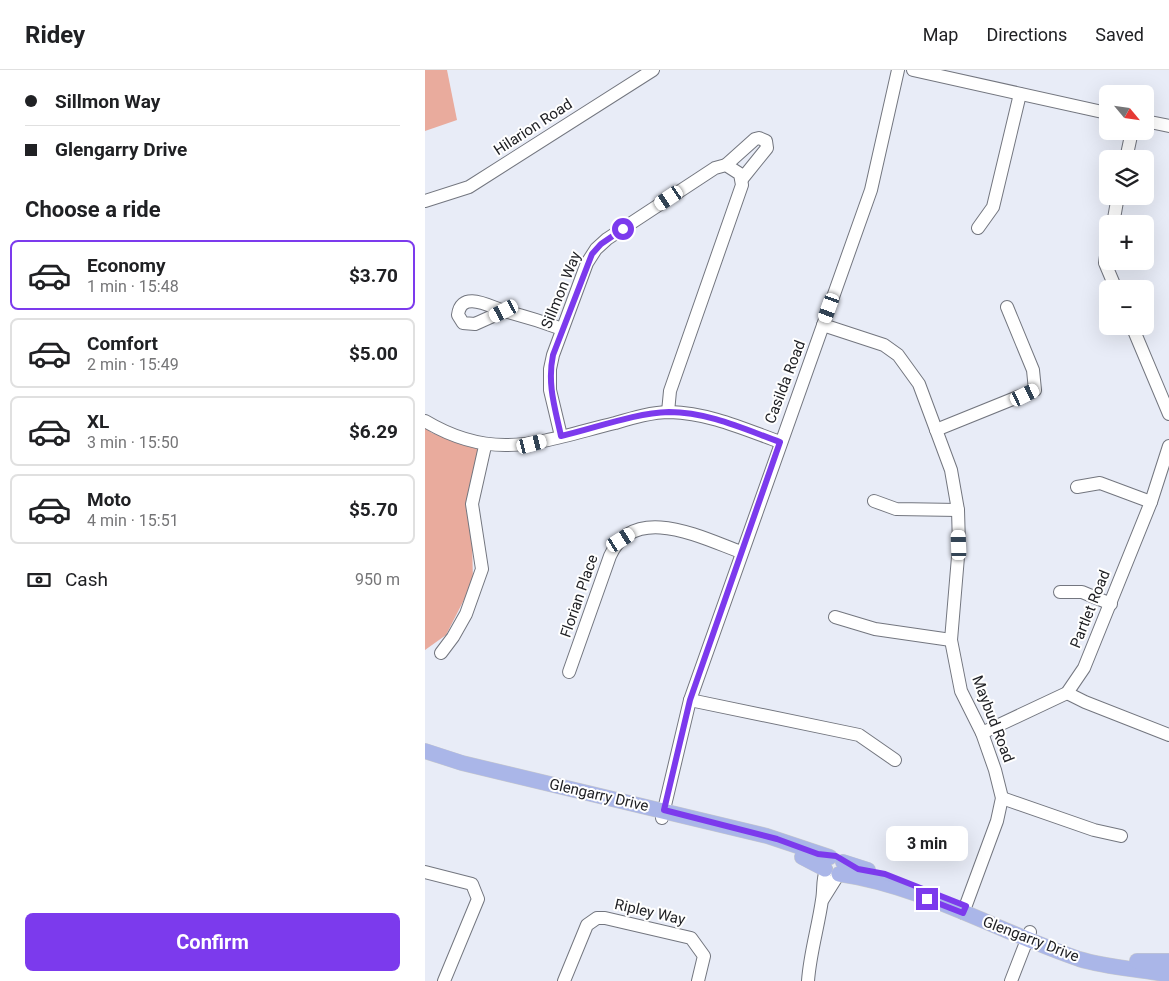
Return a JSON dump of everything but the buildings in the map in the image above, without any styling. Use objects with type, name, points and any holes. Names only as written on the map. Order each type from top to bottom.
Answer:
[{"type":"main road","name":"Glengarry Drive","points":[[425,751],[462,763],[663,814],[775,846],[833,868],[858,869],[885,874],[1089,961],[1122,969],[1169,975]]},
{"type":"main road","name":"Glengarry Drive","points":[[425,759],[476,774],[663,814]]},
{"type":"main road","name":"Glengarry Drive","points":[[1028,935],[1106,958],[1169,961]]},
{"type":"street","name":"Hilarion Road","points":[[425,201],[469,187],[653,70]]},
{"type":"street","name":"Casilda Road","points":[[663,814],[690,700],[871,190],[898,70]]},
{"type":"street","points":[[913,70],[1099,111]]},
{"type":"street","points":[[978,228],[993,208],[1019,94]]},
{"type":"street","points":[[1154,123],[1169,126]]},
{"type":"street","name":"Sillmon Way","points":[[561,436],[549,379],[553,355],[587,263],[596,248],[715,168],[726,165],[755,139],[763,138],[766,141],[767,148],[742,179],[739,194],[670,391],[669,412]]},
{"type":"street","points":[[726,165],[737,170],[742,179]]},
{"type":"street","points":[[936,430],[1035,390],[1033,370],[1007,307]]},
{"type":"street","points":[[504,311],[562,328]]},
{"type":"street","name":"Maybud Road","points":[[823,325],[884,345],[897,355],[919,384],[951,470],[958,510],[959,545],[951,640],[961,691],[982,733],[995,770],[1001,798],[997,821],[964,909]]},
{"type":"street","points":[[1136,335],[1169,414]]},
{"type":"street","points":[[425,421],[453,435],[485,446],[520,446],[643,415],[669,412],[719,419],[780,442]]},
{"type":"street","points":[[441,653],[453,638],[466,614],[482,569],[472,504],[485,446]]},
{"type":"street","name":"Partlet Road","points":[[1067,693],[1084,668],[1111,604],[1151,502],[1169,446]]},
{"type":"street","points":[[1077,487],[1100,483],[1151,502]]},
{"type":"street","points":[[874,501],[897,508],[958,510]]},
{"type":"street","name":"Florian Place","points":[[569,672],[609,556],[621,540],[640,530],[670,527],[741,552]]},
{"type":"street","points":[[1060,592],[1082,592],[1111,604]]},
{"type":"street","points":[[835,617],[875,629],[951,640]]},
{"type":"street","points":[[982,733],[1067,693],[1169,735]]},
{"type":"street","points":[[690,700],[859,735],[895,760]]},
{"type":"street","points":[[1001,798],[1094,830],[1121,836]]},
{"type":"street","points":[[807,981],[809,959],[823,899],[833,868]]},
{"type":"street","points":[[425,872],[472,884],[478,899],[444,981]]},
{"type":"street","name":"Ripley Way","points":[[564,981],[587,925],[597,918],[605,918],[691,938],[704,956],[698,981]]},
{"type":"street","points":[[1011,981],[1028,935]]},
{"type":"shaded area","points":[[425,70],[447,70],[457,120],[425,131]]},
{"type":"shaded area","points":[[425,428],[432,433],[478,449],[466,509],[472,540],[473,582],[446,635],[425,650]]},
{"type":"route","points":[[623,229],[607,239],[592,254],[553,355],[549,379],[550,390],[561,436],[643,415],[669,412],[719,419],[780,442],[690,700],[664,810],[777,839],[818,854],[830,857],[836,856],[841,858],[843,862],[858,869],[885,874],[966,906],[963,913],[927,899]]}]
